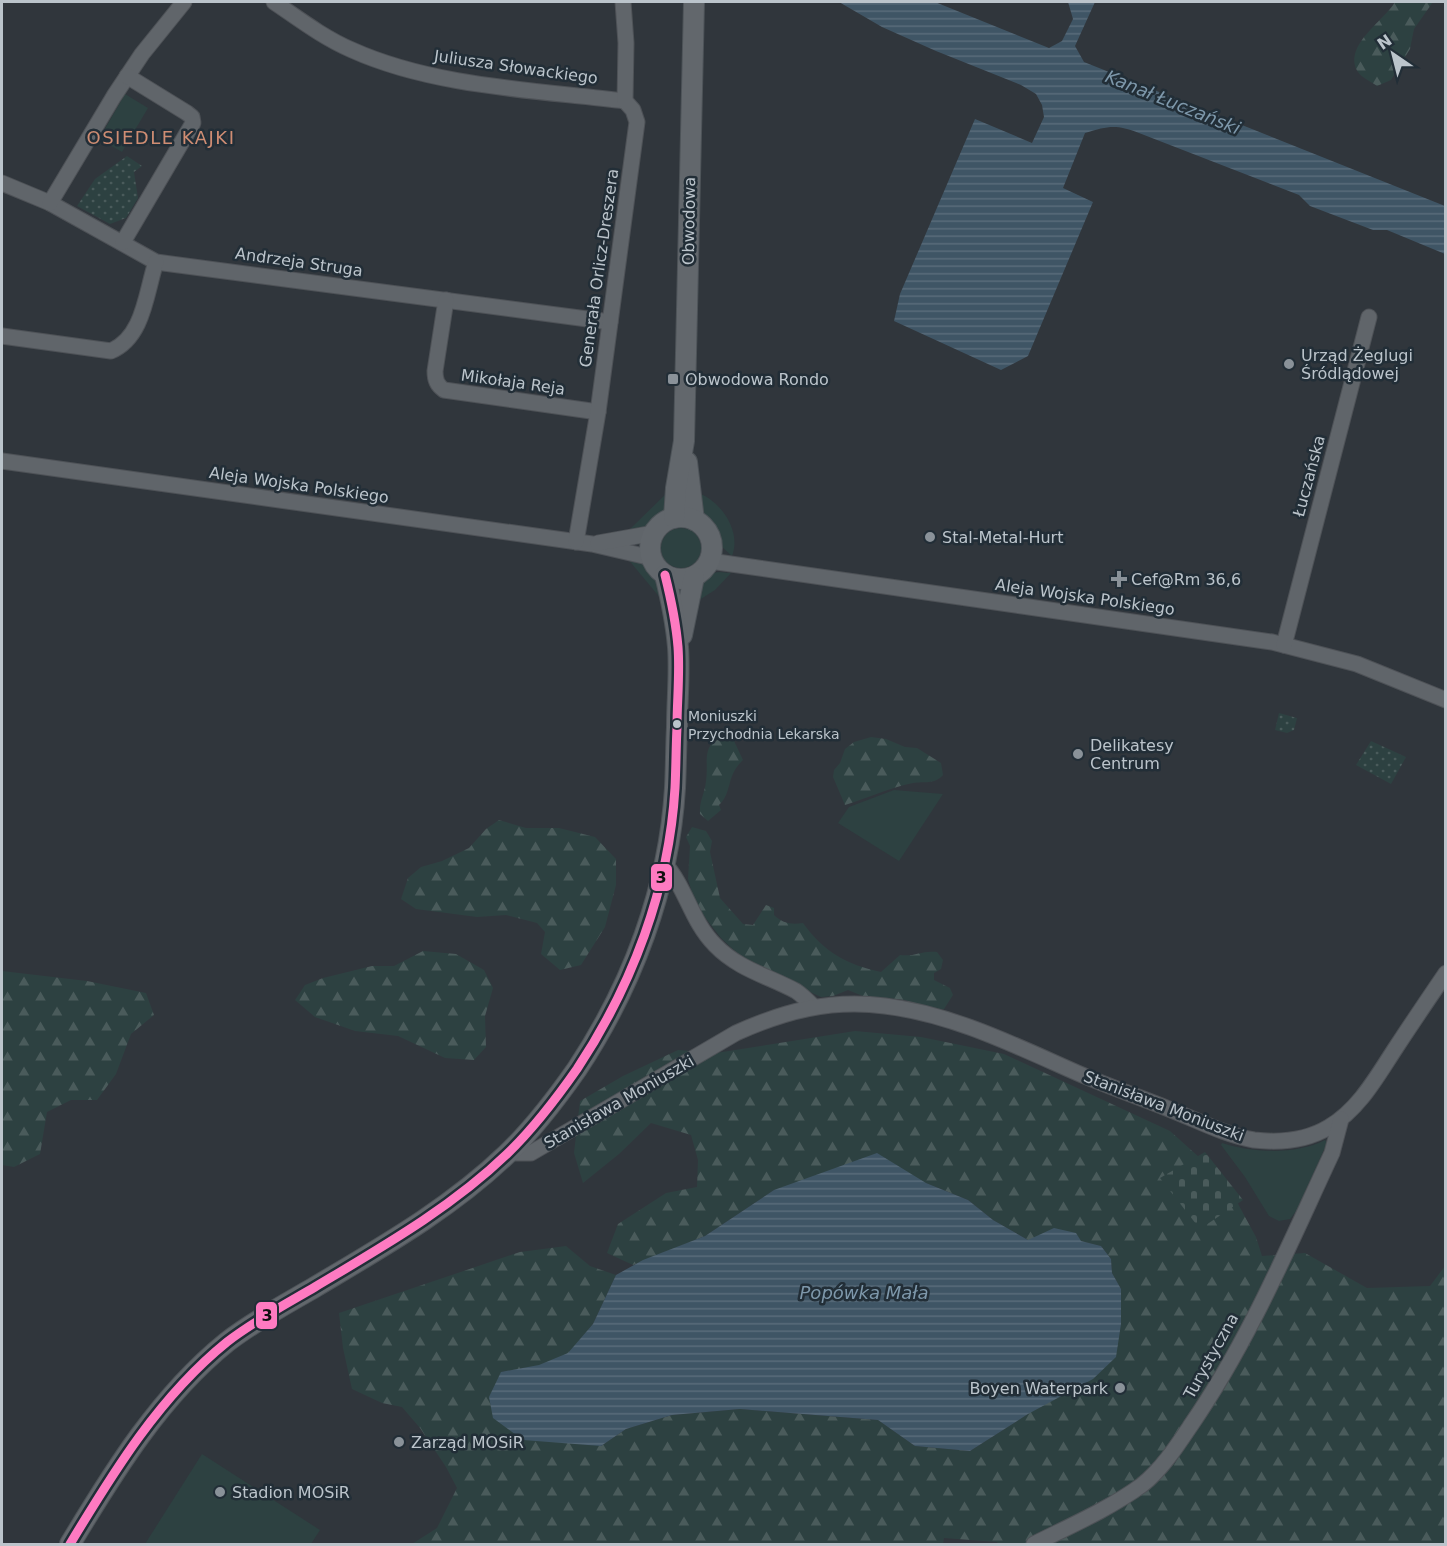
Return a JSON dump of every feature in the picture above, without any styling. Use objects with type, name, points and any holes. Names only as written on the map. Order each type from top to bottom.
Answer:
[{"type":"main road","name":"Obwodowa","points":[[684,519],[676,488],[684,441],[694,2]]},
{"type":"main road","points":[[684,519],[701,524],[711,537],[712,544],[710,561],[704,570],[694,577],[679,579],[665,575],[657,568],[650,546],[654,533],[663,524],[684,519]]},
{"type":"main road","points":[[70,1545],[105,1486],[144,1429],[178,1389],[218,1350],[253,1324],[405,1232],[460,1194],[508,1153],[570,1079],[608,1017],[635,963],[652,911],[664,863],[675,790],[679,650],[673,605],[665,575]]},
{"type":"main road","points":[[679,650],[694,577]]},
{"type":"street","points":[[50,203],[127,76],[184,2]]},
{"type":"street","name":"Juliusza Słowackiego","points":[[274,2],[350,49],[419,71],[452,80],[625,101]]},
{"type":"street","name":"Generała Orlicz-Dreszera","points":[[584,543],[598,412],[637,122],[633,110],[625,101],[626,43],[623,2]]},
{"type":"street","points":[[123,242],[193,123],[192,117],[187,113],[127,76]]},
{"type":"street","name":"Andrzeja Struga","points":[[2,183],[50,203],[156,262],[610,322]]},
{"type":"street","points":[[2,336],[111,351],[118,348],[134,332],[156,262]]},
{"type":"street","name":"Mikołaja Reja","points":[[446,300],[435,371],[435,378],[441,388],[598,412]]},
{"type":"street","name":"Łuczańska","points":[[1284,645],[1368,317]]},
{"type":"street","name":"Aleja Wojska Polskiego","points":[[2,461],[584,543],[652,558]]},
{"type":"street","name":"Aleja Wojska Polskiego","points":[[584,543],[654,533]]},
{"type":"street","name":"Aleja Wojska Polskiego","points":[[710,561],[1284,645],[1357,664],[1446,700]]},
{"type":"street","points":[[664,863],[675,874],[695,919],[715,946],[746,969],[798,992],[813,1006]]},
{"type":"street","name":"Stanisława Moniuszki","points":[[508,1153],[531,1153],[736,1034],[766,1019],[813,1006],[841,1004],[886,1006],[979,1030],[1002,1038],[1075,1072],[1221,1130],[1251,1139],[1297,1140],[1313,1136],[1341,1119],[1356,1106],[1446,973]]},
{"type":"street","name":"Turystyczna","points":[[1034,1545],[1096,1513],[1143,1484],[1169,1456],[1206,1403],[1237,1349],[1332,1153],[1341,1119]]},
{"type":"green space","points":[[1395,2],[1433,2],[1414,29],[1410,49],[1391,80],[1377,86],[1358,72],[1355,53],[1366,34]]},
{"type":"green space","points":[[125,94],[148,108],[122,152],[99,139]]},
{"type":"green space","points":[[127,156],[142,166],[134,172],[138,198],[126,218],[110,224],[77,206],[95,179]]},
{"type":"green space","points":[[669,491],[665,512],[646,530],[629,530]]},
{"type":"green space","points":[[696,492],[713,502],[727,517],[734,536],[732,556],[722,547],[714,524],[702,513]]},
{"type":"green space","points":[[681,528],[689,529],[695,534],[700,540],[700,556],[695,562],[689,567],[681,568],[673,567],[667,562],[662,556],[661,548],[662,540],[667,534],[673,529]]},
{"type":"green space","points":[[627,558],[645,562],[665,585],[662,600]]},
{"type":"green space","points":[[713,573],[731,573],[715,590],[696,602],[701,582]]},
{"type":"green space","points":[[1279,713],[1297,718],[1294,730],[1287,733],[1275,730]]},
{"type":"green space","points":[[871,737],[886,739],[905,747],[917,748],[941,763],[943,775],[932,781],[904,785],[845,805],[833,777],[834,770],[840,763],[845,749],[854,742]]},
{"type":"green space","points":[[726,738],[734,741],[743,760],[737,766],[726,795],[719,805],[721,810],[708,821],[700,814],[706,781],[707,754],[712,743]]},
{"type":"green space","points":[[1371,741],[1406,757],[1391,784],[1356,765]]},
{"type":"green space","points":[[894,790],[943,794],[899,861],[838,823],[849,807]]},
{"type":"green space","points":[[499,820],[526,828],[559,828],[595,837],[616,859],[616,885],[605,927],[581,965],[560,970],[541,954],[545,932],[537,923],[506,915],[477,917],[416,909],[401,899],[408,878],[421,867],[442,861],[469,848],[486,829]]},
{"type":"green space","points":[[692,827],[706,831],[712,841],[710,852],[720,898],[743,924],[753,925],[766,905],[774,908],[774,915],[784,922],[803,923],[819,942],[837,956],[881,972],[900,955],[937,952],[943,960],[941,969],[934,973],[934,980],[950,988],[953,995],[944,1009],[934,1010],[905,1000],[888,998],[875,1001],[848,990],[833,996],[821,997],[775,976],[736,952],[721,938],[696,906],[688,879],[690,846],[686,837]]},
{"type":"green space","points":[[423,951],[456,954],[484,970],[493,988],[485,1016],[486,1047],[474,1060],[445,1058],[398,1036],[355,1031],[315,1017],[295,1000],[305,985],[323,978],[372,966],[394,966]]},
{"type":"green space","points":[[2,971],[87,981],[146,993],[154,1015],[131,1034],[116,1074],[97,1100],[71,1100],[47,1112],[40,1154],[14,1167],[2,1165]]},
{"type":"green space","points":[[855,1031],[921,1037],[1004,1054],[1170,1131],[1231,1191],[1256,1237],[1262,1256],[1305,1253],[1367,1288],[1430,1286],[1445,1266],[1445,1544],[998,1544],[997,1542],[944,1538],[943,1544],[412,1544],[437,1528],[457,1488],[420,1428],[402,1407],[382,1403],[352,1389],[343,1348],[339,1313],[520,1252],[566,1246],[590,1266],[616,1275],[593,1324],[568,1354],[539,1366],[501,1372],[601,1446],[626,1429],[672,1415],[740,1409],[878,1420],[915,1446],[970,1451],[1028,1414],[1121,1289],[1112,1273],[1111,1259],[1101,1246],[1081,1241],[1028,1240],[993,1220],[968,1200],[926,1183],[774,1190],[705,1236],[633,1265],[607,1253],[618,1224],[666,1193],[697,1187],[698,1160],[691,1135],[651,1123],[619,1154],[583,1183],[574,1153],[580,1101],[623,1076],[678,1050],[716,1053]]},
{"type":"green space","points":[[1325,1140],[1327,1143],[1297,1210],[1290,1219],[1279,1221],[1269,1216],[1245,1177],[1221,1145],[1222,1143],[1247,1149],[1274,1151],[1301,1148]]},
{"type":"green space","points":[[1205,1152],[1243,1200],[1200,1229],[1160,1178]]},
{"type":"green space","name":"Stadion MOSiR","points":[[202,1454],[320,1530],[311,1544],[145,1544]]},
{"type":"water","name":"Kanał Łuczański","points":[[839,2],[935,2],[1049,48],[1062,41],[1073,19],[1068,2],[1095,2],[1075,46],[1084,62],[1445,206],[1445,254],[1387,230],[1373,230],[1310,206],[1299,195],[1139,133],[1118,127],[1100,129],[1085,133],[1063,188],[1093,202],[1028,356],[1001,370],[894,321],[900,294],[975,119],[1032,143],[1044,117],[1042,105],[1036,94],[1021,85],[882,27]]},
{"type":"water","name":"Popówka Mała","points":[[877,1153],[926,1183],[968,1200],[993,1220],[1028,1240],[1054,1228],[1076,1233],[1081,1241],[1101,1246],[1111,1259],[1112,1273],[1121,1289],[1121,1324],[1116,1357],[1093,1379],[1028,1414],[970,1451],[915,1446],[878,1420],[740,1409],[672,1415],[626,1429],[601,1446],[523,1440],[493,1418],[489,1397],[501,1372],[539,1365],[568,1353],[593,1324],[616,1275],[643,1260],[705,1236],[774,1190]]},
{"type":"transit line","name":"3","points":[[70,1544],[121,1462],[159,1410],[203,1363],[248,1327],[415,1226],[485,1174],[517,1144],[544,1113],[577,1069],[597,1037],[631,970],[644,935],[665,863],[671,826],[675,780],[679,657],[675,620],[665,575]]},
{"type":"place","name":"Urząd Żeglugi Śródlądowej","points":[[1289,364]]},
{"type":"place","name":"Obwodowa Rondo","points":[[673,379]]},
{"type":"place","name":"Stal-Metal-Hurt","points":[[930,537]]},
{"type":"place","name":"Cef@Rm 36,6","points":[[1119,579]]},
{"type":"place","name":"Moniuszki Przychodnia Lekarska","points":[[677,724]]},
{"type":"place","name":"Delikatesy Centrum","points":[[1078,754]]},
{"type":"place","name":"Boyen Waterpark","points":[[1120,1388]]},
{"type":"place","name":"Zarząd MOSiR","points":[[399,1442]]},
{"type":"place","name":"Stadion MOSiR","points":[[220,1492]]},
{"type":"district","name":"OSIEDLE KAJKI","points":[[161,137]]}]
